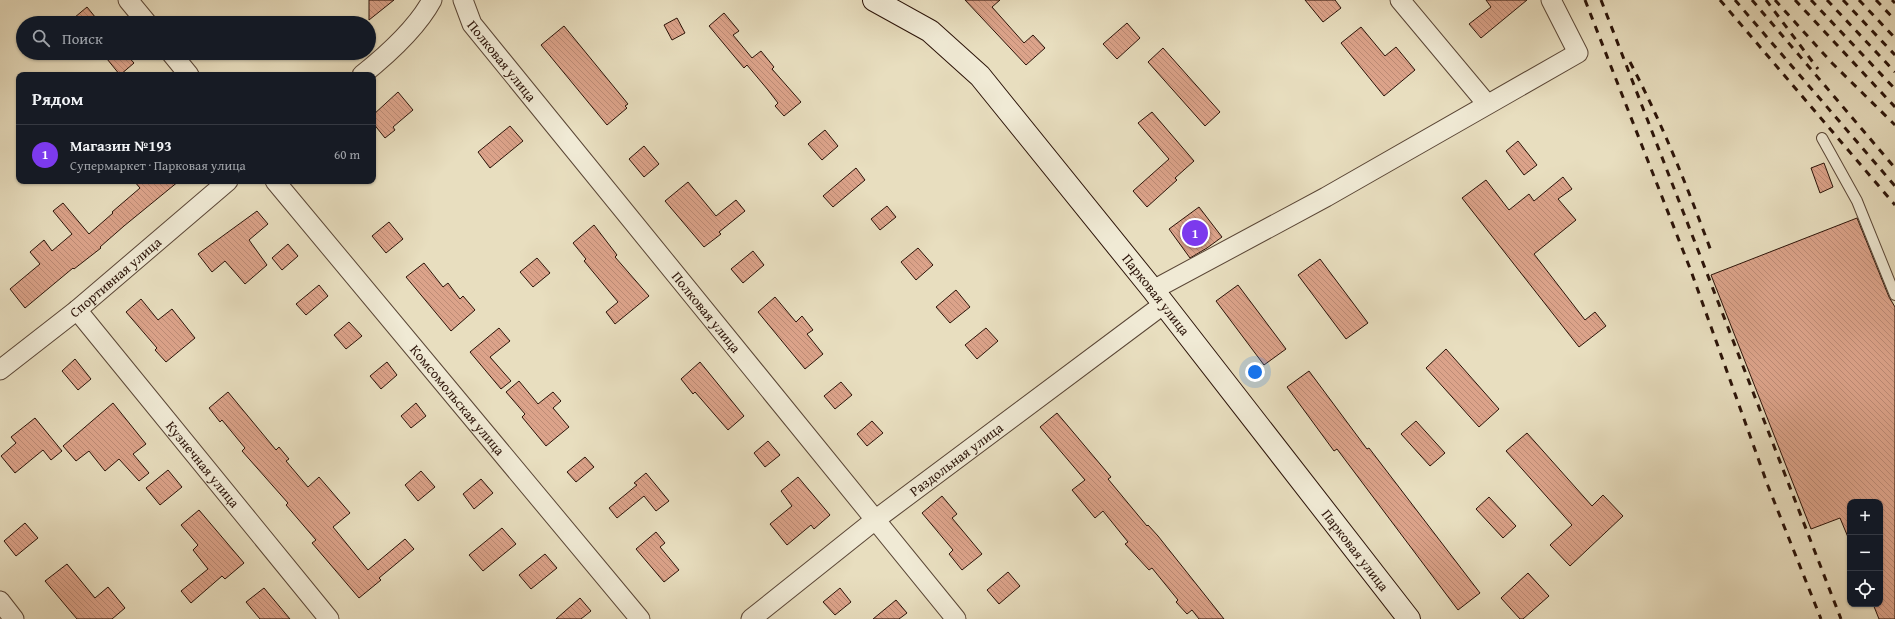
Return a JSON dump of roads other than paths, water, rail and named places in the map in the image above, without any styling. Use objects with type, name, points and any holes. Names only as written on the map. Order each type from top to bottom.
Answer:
[{"type":"main road","name":"Парковая улица","points":[[874,0],[930,31],[980,76],[1158,297],[1409,619]]},
{"type":"street","points":[[128,0],[141,16]]},
{"type":"street","points":[[366,72],[385,58],[426,11],[432,0]]},
{"type":"street","name":"Полковая улица","points":[[464,0],[472,24],[956,619]]},
{"type":"street","points":[[1400,0],[1487,104]]},
{"type":"street","name":"Раздольная улица","points":[[752,619],[1158,297],[1326,197],[1578,53],[1551,0]]},
{"type":"street","points":[[177,60],[187,72]]},
{"type":"street","name":"Спортивная улица","points":[[0,370],[77,310],[224,184]]},
{"type":"street","name":"Комсомольская улица","points":[[278,184],[640,619]]},
{"type":"street","name":"Кузнечная улица","points":[[77,310],[328,619]]},
{"type":"street","points":[[0,601],[14,619]]},
{"type":"lane","points":[[1822,138],[1857,201],[1895,295]]},
{"type":"railway","points":[[1585,0],[1691,271],[1768,486],[1821,619]]},
{"type":"railway","points":[[1601,0],[1841,619]]},
{"type":"railway","points":[[1720,0],[1895,205]]},
{"type":"railway","points":[[1735,0],[1895,186]]},
{"type":"railway","points":[[1752,0],[1895,168]]},
{"type":"railway","points":[[1766,0],[1818,69]]},
{"type":"railway","points":[[1775,0],[1832,63],[1895,125]]},
{"type":"railway","points":[[1795,0],[1895,107]]},
{"type":"railway","points":[[1811,0],[1895,89]]},
{"type":"railway","points":[[1827,0],[1895,72]]},
{"type":"railway","points":[[1843,0],[1895,55]]},
{"type":"railway","points":[[1859,0],[1895,38]]},
{"type":"railway","points":[[1876,0],[1895,20]]},
{"type":"railway","points":[[1892,0],[1895,3]]},
{"type":"railway","points":[[1630,62],[1674,155],[1711,251]]},
{"type":"place","name":"Магазин №193","points":[[1195,233]]}]
